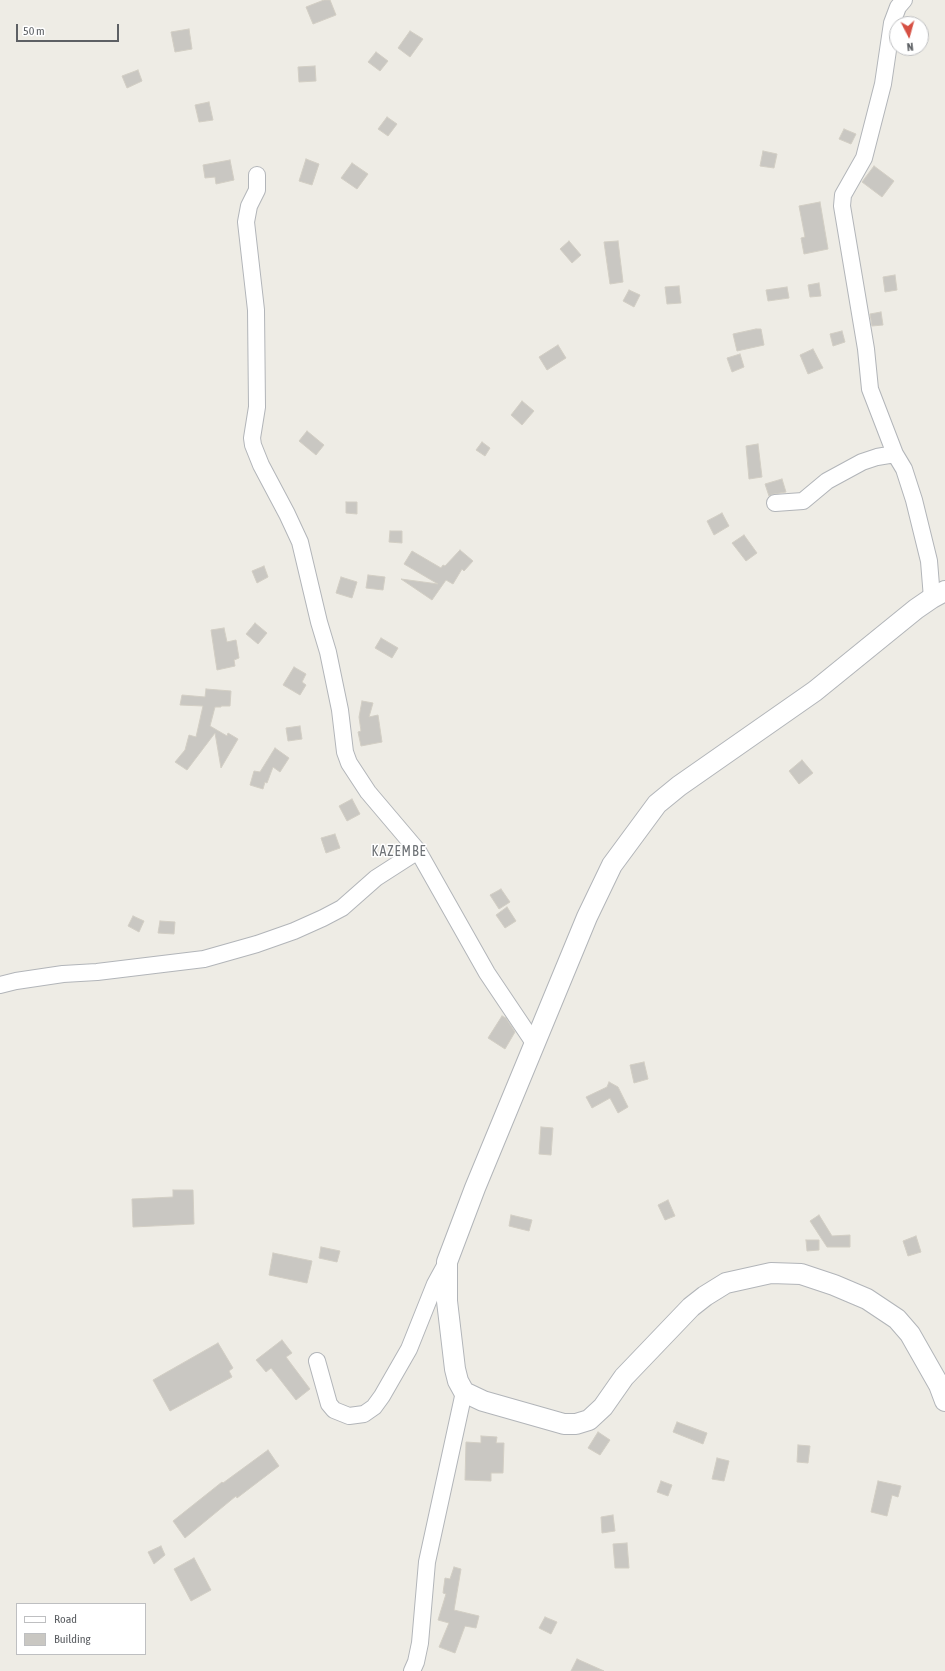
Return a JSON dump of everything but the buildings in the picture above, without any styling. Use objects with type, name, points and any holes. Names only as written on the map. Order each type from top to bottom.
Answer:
[{"type":"street","points":[[318,1361],[329,1404],[334,1410],[349,1416],[364,1414],[374,1407],[382,1396],[409,1349],[436,1284],[447,1262],[475,1188],[587,917],[612,865],[657,804],[815,691],[883,636],[939,595],[914,500],[904,469],[895,454],[870,389],[866,348],[842,206],[843,195],[864,158],[883,84],[892,24],[898,7],[904,0]]},
{"type":"street","points":[[257,175],[257,190],[248,206],[246,222],[256,310],[257,407],[252,438],[253,445],[261,465],[300,542],[317,616],[328,652],[340,710],[345,752],[349,763],[368,792],[418,851],[487,973],[534,1043]]},
{"type":"street","points":[[776,503],[803,500],[827,481],[862,462],[877,457],[895,454]]},
{"type":"street","points":[[0,985],[63,974],[98,972],[204,959],[257,944],[294,931],[342,908],[376,878],[418,851]]},
{"type":"street","points":[[447,1262],[447,1301],[455,1369],[458,1381],[464,1392],[483,1401],[564,1424],[576,1424],[590,1420],[603,1407],[624,1377],[691,1307],[726,1284],[771,1273],[801,1274],[834,1285],[867,1299],[897,1319],[913,1339],[939,1385],[945,1401]]},
{"type":"street","points":[[412,1671],[416,1662],[420,1643],[427,1562],[464,1392]]},
{"type":"district","name":"KAZEMBE","points":[[399,852]]}]
